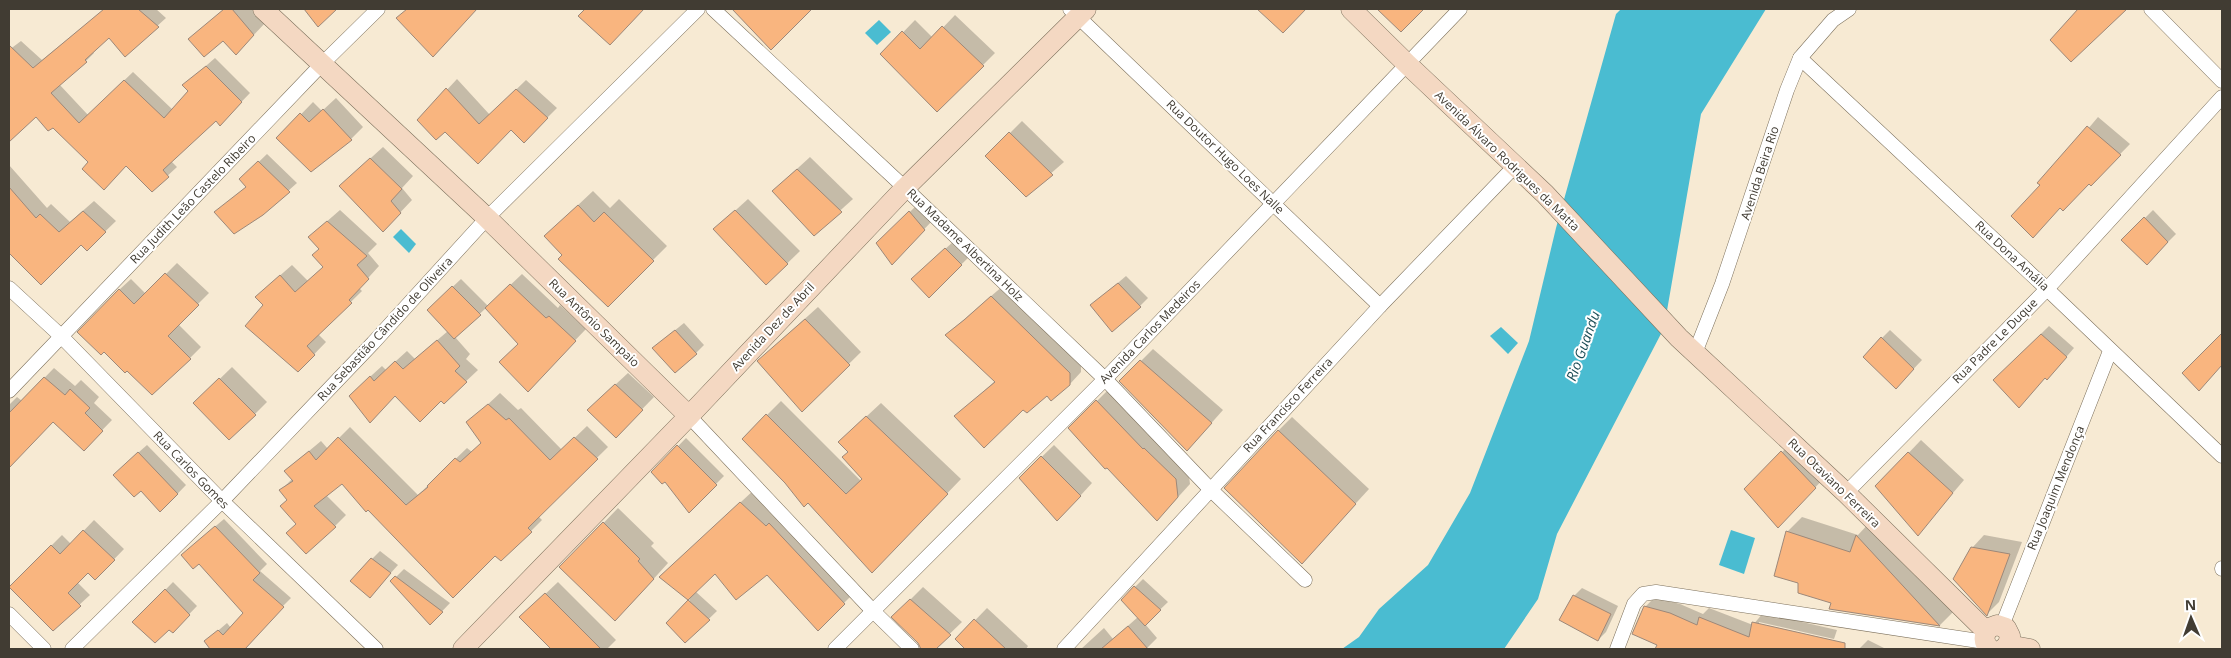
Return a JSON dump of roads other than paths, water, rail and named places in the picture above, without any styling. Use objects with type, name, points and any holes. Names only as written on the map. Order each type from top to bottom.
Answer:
[{"type":"street","name":"Rua Antônio Sampaio","points":[[264,9],[321,65],[486,218],[689,416],[872,610],[912,649]]},
{"type":"street","name":"Rua Judith Leão Castelo Ribeiro","points":[[9,391],[321,65],[378,9]]},
{"type":"street","name":"Rua Sebastião Cândido de Oliveira","points":[[72,649],[222,501],[373,343],[486,218],[698,9]]},
{"type":"street","name":"Rua Madame Albertina Holz","points":[[713,9],[905,188],[1105,379],[1210,489],[1305,580]]},
{"type":"street","name":"Avenida Álvaro Rodrigues da Matta","points":[[1351,9],[1406,64],[1545,194],[1679,338]]},
{"type":"street","name":"Avenida Carlos Medeiros","points":[[835,649],[1105,379],[1460,9]]},
{"type":"street","name":"Avenida Beira Rio","points":[[1695,353],[1722,284],[1786,90],[1800,58],[1833,20],[1849,9]]},
{"type":"street","points":[[2151,9],[2222,81]]},
{"type":"street","name":"Avenida Dez de Abril","points":[[463,649],[689,416],[905,188],[1078,12]]},
{"type":"street","name":"Rua Doutor Hugo Loes Nalle","points":[[1078,12],[1380,306]]},
{"type":"street","name":"Rua Dona Amália","points":[[1800,58],[2222,456]]},
{"type":"street","name":"Rua Padre Le Duque","points":[[1846,493],[2047,289],[2222,97]]},
{"type":"street","name":"Rua Francisco Ferreira","points":[[1064,649],[1380,306],[1515,166]]},
{"type":"street","name":"Rua Carlos Gomes","points":[[9,288],[61,336],[222,501],[376,649]]},
{"type":"street","name":"Rua Otaviano Ferreira","points":[[1679,338],[1846,493],[1996,640]]},
{"type":"street","name":"Rua Joaquim Mendonça","points":[[1996,640],[2110,350]]},
{"type":"street","points":[[1617,649],[1634,604],[1643,594],[1656,592],[1996,640],[2030,649]]},
{"type":"street","points":[[9,614],[44,649]]},
{"type":"water","name":"Rio Guandu","points":[[1621,9],[1766,9],[1701,114],[1664,328],[1557,534],[1538,599],[1504,649],[1342,649],[1359,637],[1379,609],[1428,565],[1470,493],[1529,341],[1556,228],[1616,14]]},
{"type":"water","points":[[879,20],[891,32],[877,45],[865,33]]},
{"type":"water","points":[[401,229],[416,244],[409,253],[393,237]]},
{"type":"water","points":[[1501,327],[1518,343],[1508,354],[1490,336]]},
{"type":"water","points":[[1731,530],[1755,538],[1744,574],[1719,565]]}]
